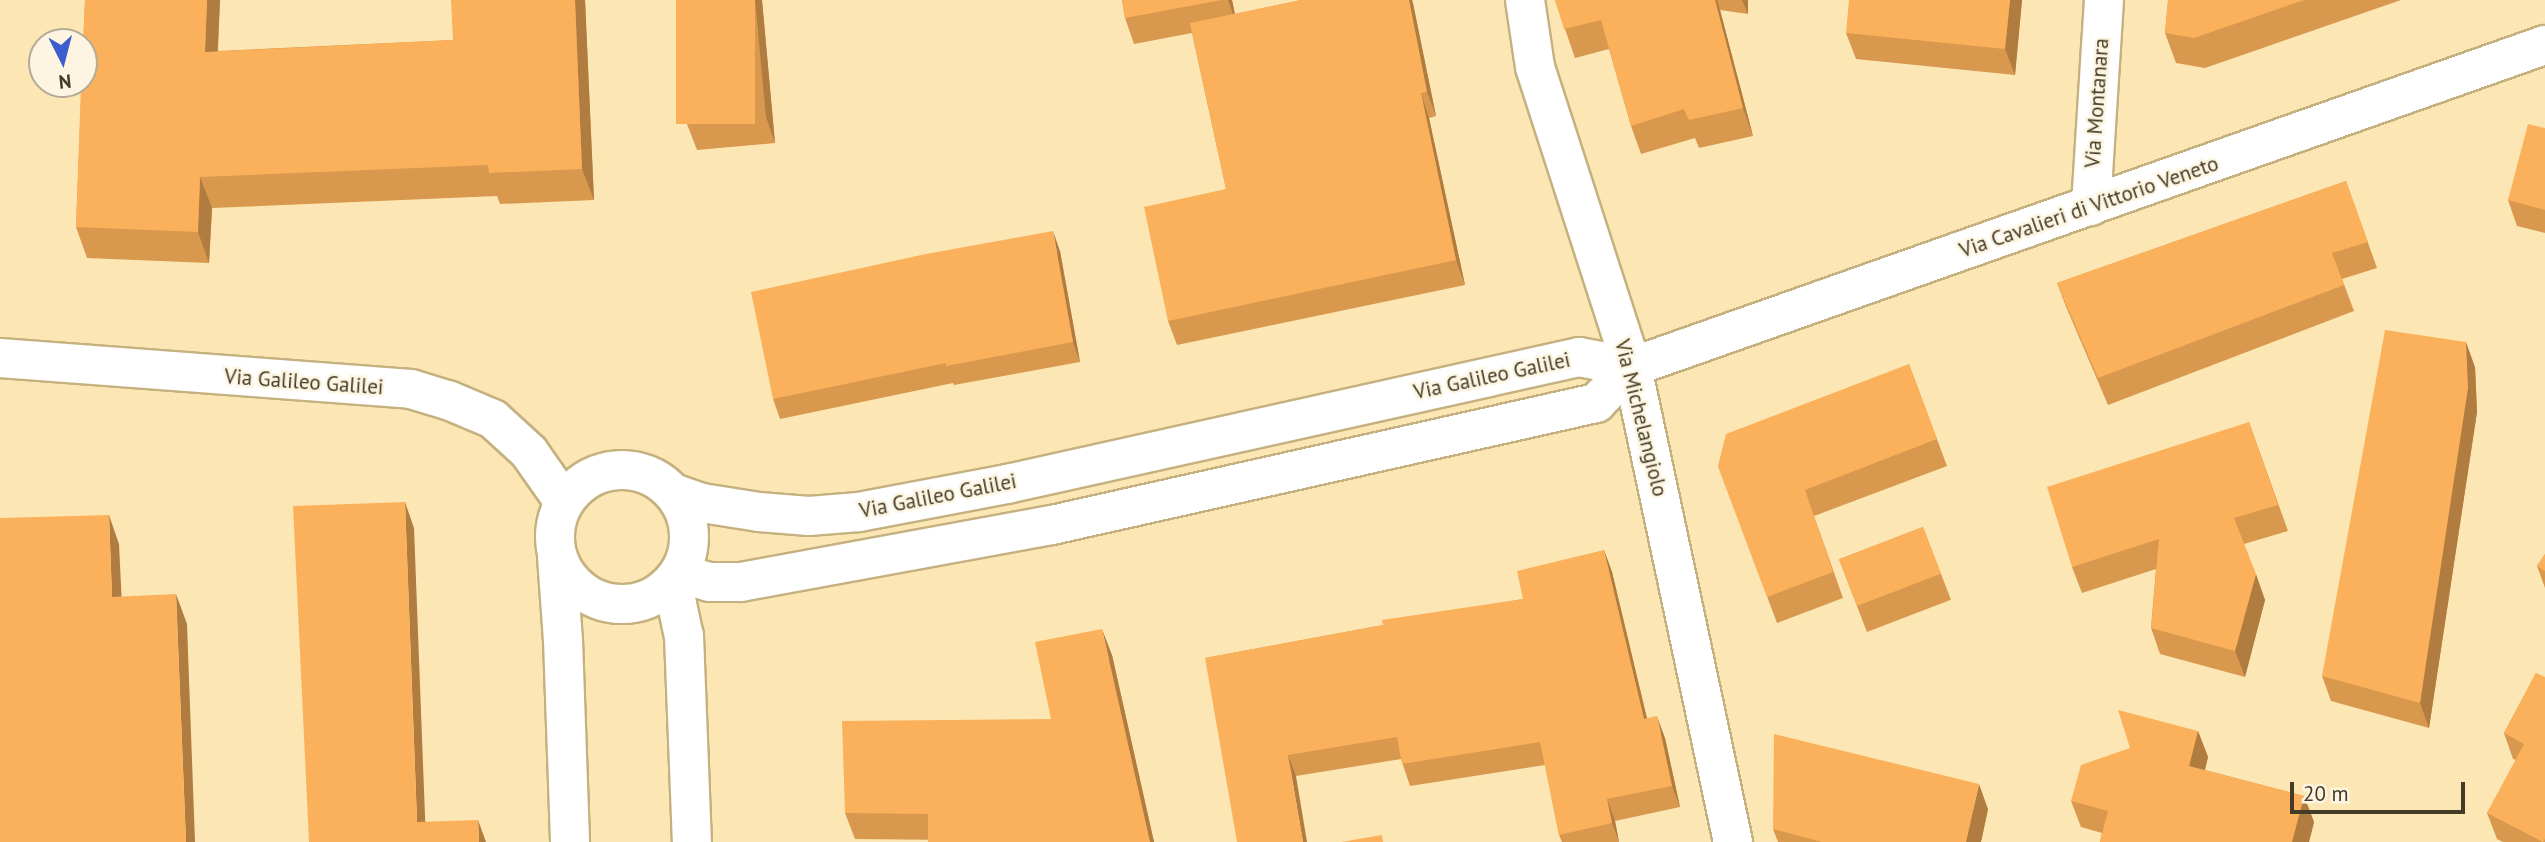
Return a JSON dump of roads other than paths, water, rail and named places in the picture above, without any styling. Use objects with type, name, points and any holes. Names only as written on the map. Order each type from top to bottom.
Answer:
[{"type":"street","name":"Via Michelangiolo","points":[[1525,0],[1535,67],[1632,367],[1733,842]]},
{"type":"street","name":"Via Montanara","points":[[2091,206],[2104,0]]},
{"type":"street","name":"Via Cavalieri di Vittorio Veneto","points":[[1632,367],[2545,45]]},
{"type":"street","name":"Via Galileo Galilei","points":[[0,358],[411,389],[448,400],[493,419],[529,452],[564,502],[578,486],[595,476],[615,471],[646,474],[673,493],[702,503],[809,516],[859,512],[1007,484],[1579,357],[1632,367]]},
{"type":"street","points":[[673,581],[741,582],[1052,525],[1596,403],[1632,367]]},
{"type":"street","points":[[556,551],[563,570],[576,586],[592,597],[611,604],[631,604],[650,598],[673,581],[688,549],[689,531],[684,511],[673,493]]},
{"type":"street","points":[[564,502],[558,518],[556,551],[563,640],[570,842]]},
{"type":"street","points":[[673,581],[684,636],[692,842]]}]
